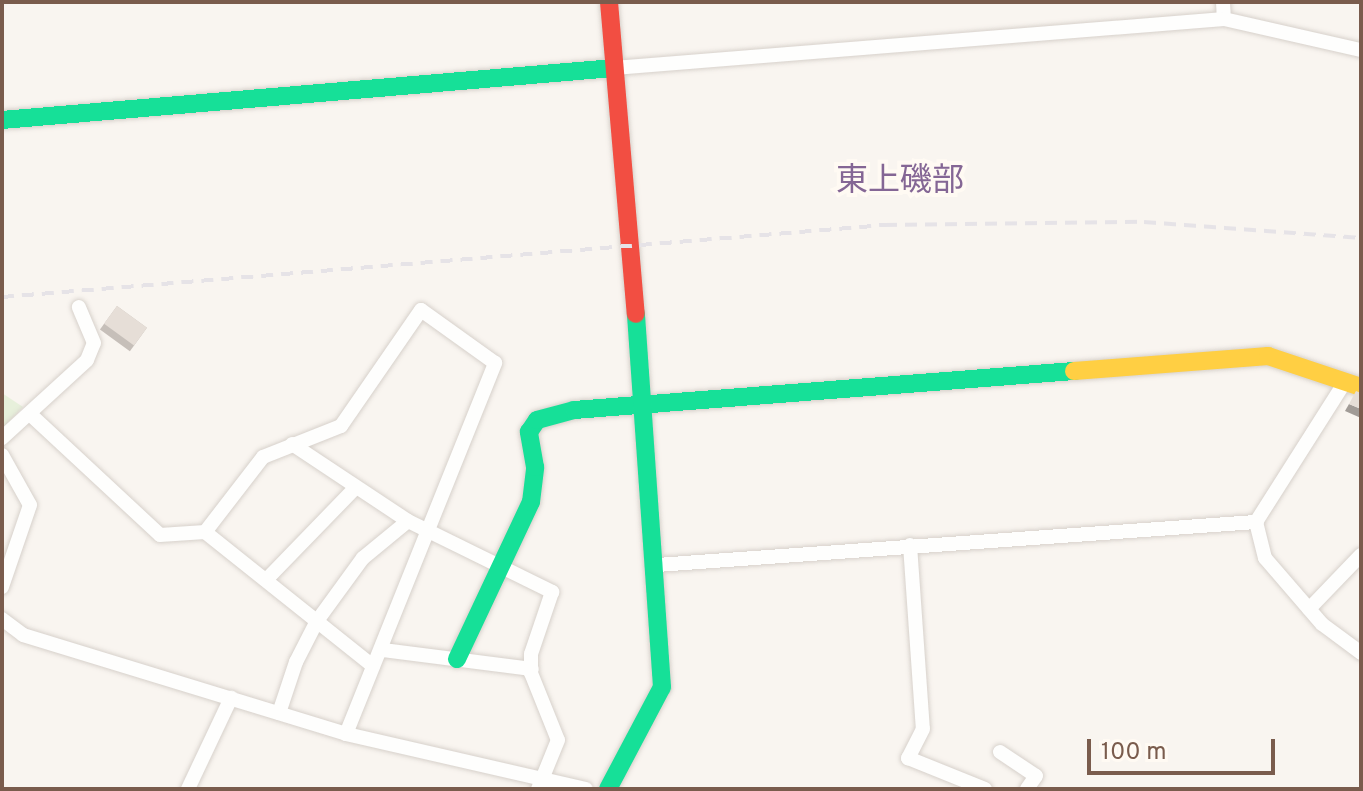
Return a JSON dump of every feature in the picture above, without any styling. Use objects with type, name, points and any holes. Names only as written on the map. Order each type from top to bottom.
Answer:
[{"type":"street","points":[[608,789],[662,687],[657,565],[609,2]]},
{"type":"street","points":[[1223,2],[1224,19]]},
{"type":"street","points":[[2,120],[1224,19],[1361,50]]},
{"type":"street","points":[[2,438],[31,415],[87,360],[94,343],[79,307]]},
{"type":"street","points":[[205,532],[263,457],[341,426],[421,310],[495,363],[383,650],[373,666],[346,734]]},
{"type":"street","points":[[457,659],[531,502],[535,467],[529,432],[537,420],[574,410],[1268,356],[1352,386],[1256,522],[1265,558],[1309,609],[1361,653]]},
{"type":"street","points":[[31,415],[160,535],[205,532],[373,666]]},
{"type":"street","points":[[292,444],[429,534],[552,592],[531,654],[532,669],[558,740],[540,783]]},
{"type":"street","points":[[2,455],[30,505],[2,585]]},
{"type":"street","points":[[266,580],[356,487]]},
{"type":"street","points":[[279,713],[296,662],[317,621],[363,558],[408,521]]},
{"type":"street","points":[[657,565],[1256,522]]},
{"type":"street","points":[[910,545],[923,729],[908,758],[985,789]]},
{"type":"street","points":[[1309,609],[1361,555]]},
{"type":"street","points":[[2,619],[23,635],[346,734],[540,783],[586,789]]},
{"type":"street","points":[[383,650],[532,669]]},
{"type":"street","points":[[188,789],[231,698]]},
{"type":"street","points":[[1000,752],[1036,776],[1027,789]]},
{"type":"green space","points":[[2,393],[23,407],[2,429]]},
{"type":"building","points":[[117,306],[147,328],[134,346],[104,324]]},
{"type":"building","points":[[1356,391],[1361,393],[1361,409],[1349,404]]},
{"type":"railway","points":[[2,297],[885,225],[1144,222],[1361,238]]},
{"type":"traffic: fast","points":[[2,120],[614,68]]},
{"type":"traffic: fast","points":[[608,789],[662,687],[636,314]]},
{"type":"traffic: fast","points":[[457,659],[531,502],[535,467],[529,432],[537,420],[574,410],[1074,371]]},
{"type":"traffic: slow","points":[[1074,371],[1268,356],[1361,387]]},
{"type":"traffic: jam","points":[[609,2],[636,314]]},
{"type":"district","name":"東上磯部","points":[[900,182]]}]
